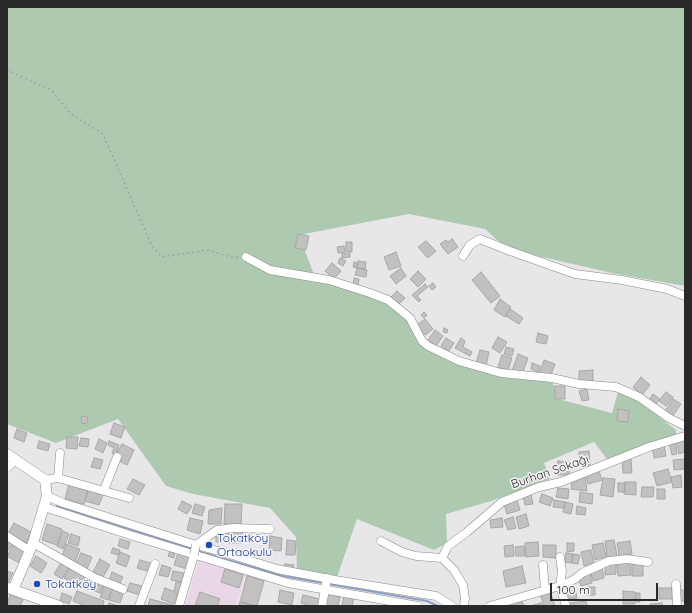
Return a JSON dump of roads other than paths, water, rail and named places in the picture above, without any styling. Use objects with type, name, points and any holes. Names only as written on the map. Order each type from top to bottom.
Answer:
[{"type":"street","points":[[464,256],[470,245],[480,238],[510,251],[575,274],[622,280],[668,289],[685,296]]},
{"type":"street","points":[[246,257],[270,270],[329,280],[388,300],[410,318],[422,341],[428,346],[458,361],[502,372],[552,378],[579,384],[616,387],[639,397],[669,418],[685,426]]},
{"type":"street","name":"Burhan Sokağı","points":[[442,558],[448,546],[502,502],[539,487],[561,482],[649,447],[685,436]]},
{"type":"street","points":[[58,478],[60,453]]},
{"type":"street","points":[[7,454],[45,480],[58,478],[129,498]]},
{"type":"street","points":[[104,490],[117,457]]},
{"type":"street","points":[[7,468],[16,460]]},
{"type":"street","points":[[45,480],[47,496],[32,547],[10,589],[59,606]]},
{"type":"street","points":[[47,496],[63,503],[277,569],[436,596],[452,606]]},
{"type":"street","points":[[44,507],[132,536],[288,583],[418,606]]},
{"type":"street","points":[[179,606],[196,545],[217,530],[233,528],[270,529]]},
{"type":"street","points":[[7,536],[95,578],[123,589]]},
{"type":"street","points":[[381,541],[402,552],[416,556],[442,558],[454,570],[463,585],[465,598],[464,606]]},
{"type":"street","points":[[560,557],[562,571],[560,586],[566,606]]},
{"type":"street","points":[[490,606],[510,603],[560,586],[575,579],[582,573],[609,561],[627,559],[648,562]]},
{"type":"street","points":[[139,606],[155,564]]},
{"type":"street","points":[[543,565],[545,590]]},
{"type":"street","points":[[322,606],[327,578]]},
{"type":"street","points":[[676,584],[677,606]]},
{"type":"waterway","points":[[57,506],[193,549]]},
{"type":"waterway","points":[[197,551],[283,576],[324,583]]},
{"type":"waterway","points":[[329,584],[427,601],[438,606]]},
{"type":"place","name":"Tokatköy Ortaokulu","points":[[209,545]]},
{"type":"place","name":"Tokatköy","points":[[37,584]]}]
